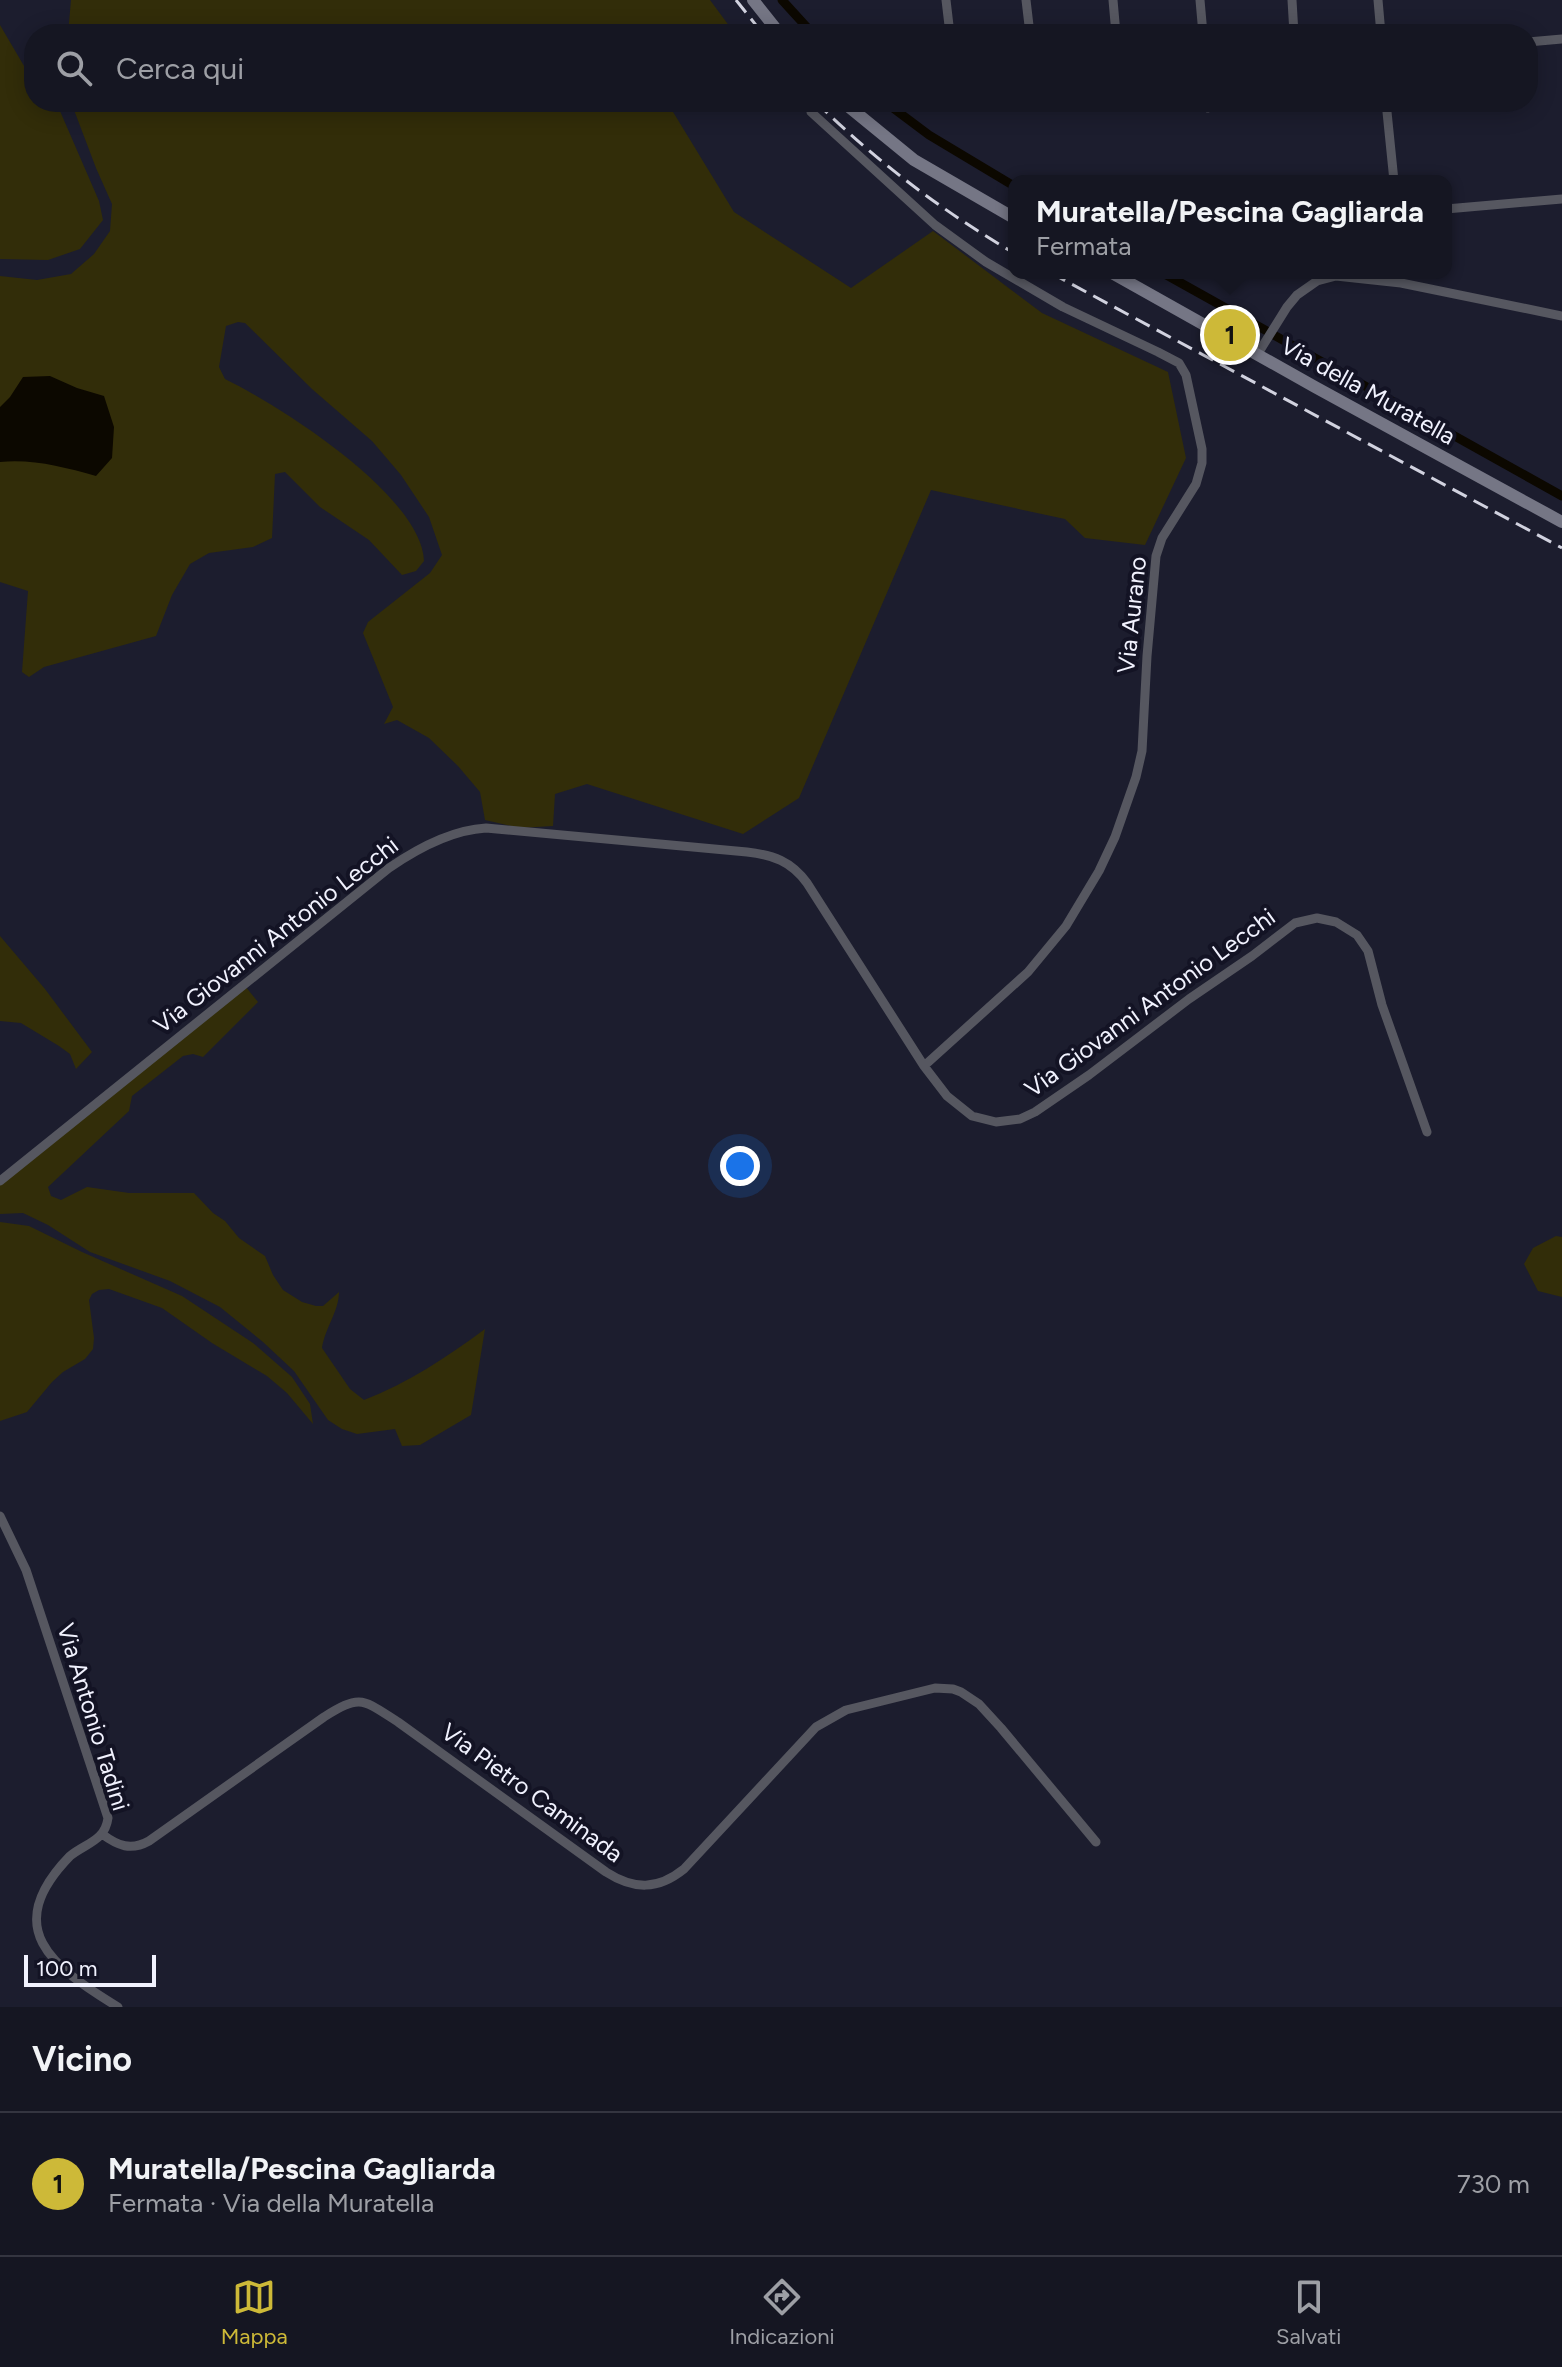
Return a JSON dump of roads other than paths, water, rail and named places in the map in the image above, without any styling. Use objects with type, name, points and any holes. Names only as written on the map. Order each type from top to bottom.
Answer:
[{"type":"street","points":[[753,0],[772,24]]},
{"type":"street","points":[[946,0],[949,24]]},
{"type":"street","points":[[1026,0],[1029,24]]},
{"type":"street","points":[[1113,0],[1115,24]]},
{"type":"street","points":[[1200,0],[1202,24]]},
{"type":"street","points":[[1292,0],[1293,24]]},
{"type":"street","points":[[1378,0],[1380,24]]},
{"type":"street","points":[[1538,41],[1562,39]]},
{"type":"street","name":"Via Aurano","points":[[811,112],[929,219],[1008,275]]},
{"type":"street","points":[[855,112],[914,160],[1008,215]]},
{"type":"street","points":[[1387,112],[1393,175]]},
{"type":"street","points":[[1452,208],[1562,199]]},
{"type":"street","name":"Via Aurano","points":[[924,1066],[989,1009],[1066,926],[1115,837],[1142,751],[1156,556],[1162,538],[1196,484],[1202,463],[1202,449],[1186,375],[1179,363],[1063,307],[1015,279]]},
{"type":"street","name":"Via della Muratella","points":[[1124,279],[1261,350],[1562,522]]},
{"type":"street","points":[[1261,350],[1297,295],[1320,279]]},
{"type":"street","points":[[1405,279],[1562,316]]},
{"type":"street","name":"Via Giovanni Antonio Lecchi","points":[[0,1181],[389,868],[427,845],[475,828],[517,829],[747,852],[780,859],[795,869],[807,883],[924,1066],[947,1096],[972,1116],[996,1122],[1020,1119],[1035,1112],[1290,927],[1309,919],[1330,920],[1344,925],[1357,935],[1368,951],[1382,1005],[1427,1132]]},
{"type":"street","name":"Via Antonio Tadini","points":[[0,1516],[26,1570],[106,1810],[107,1824],[102,1834],[95,1842],[72,1855],[45,1882],[35,1897],[29,1918],[36,1941],[50,1959],[78,1983],[118,2007]]},
{"type":"street","name":"Via Pietro Caminada","points":[[102,1834],[114,1843],[138,1847],[324,1717],[345,1704],[359,1701],[398,1722],[606,1872],[629,1884],[653,1886],[684,1869],[807,1736],[826,1720],[860,1705],[944,1688],[961,1692],[987,1713],[1096,1842]]},
{"type":"waterway","points":[[782,0],[804,24]]},
{"type":"waterway","points":[[898,112],[929,135],[1008,182]]},
{"type":"waterway","points":[[1174,279],[1562,496]]},
{"type":"railway","points":[[736,0],[755,24]]},
{"type":"railway","points":[[827,112],[910,184],[1008,249]]},
{"type":"railway","points":[[1062,279],[1562,548]]},
{"type":"place","name":"Muratella/Pescina Gagliarda","points":[[1230,335]]}]
